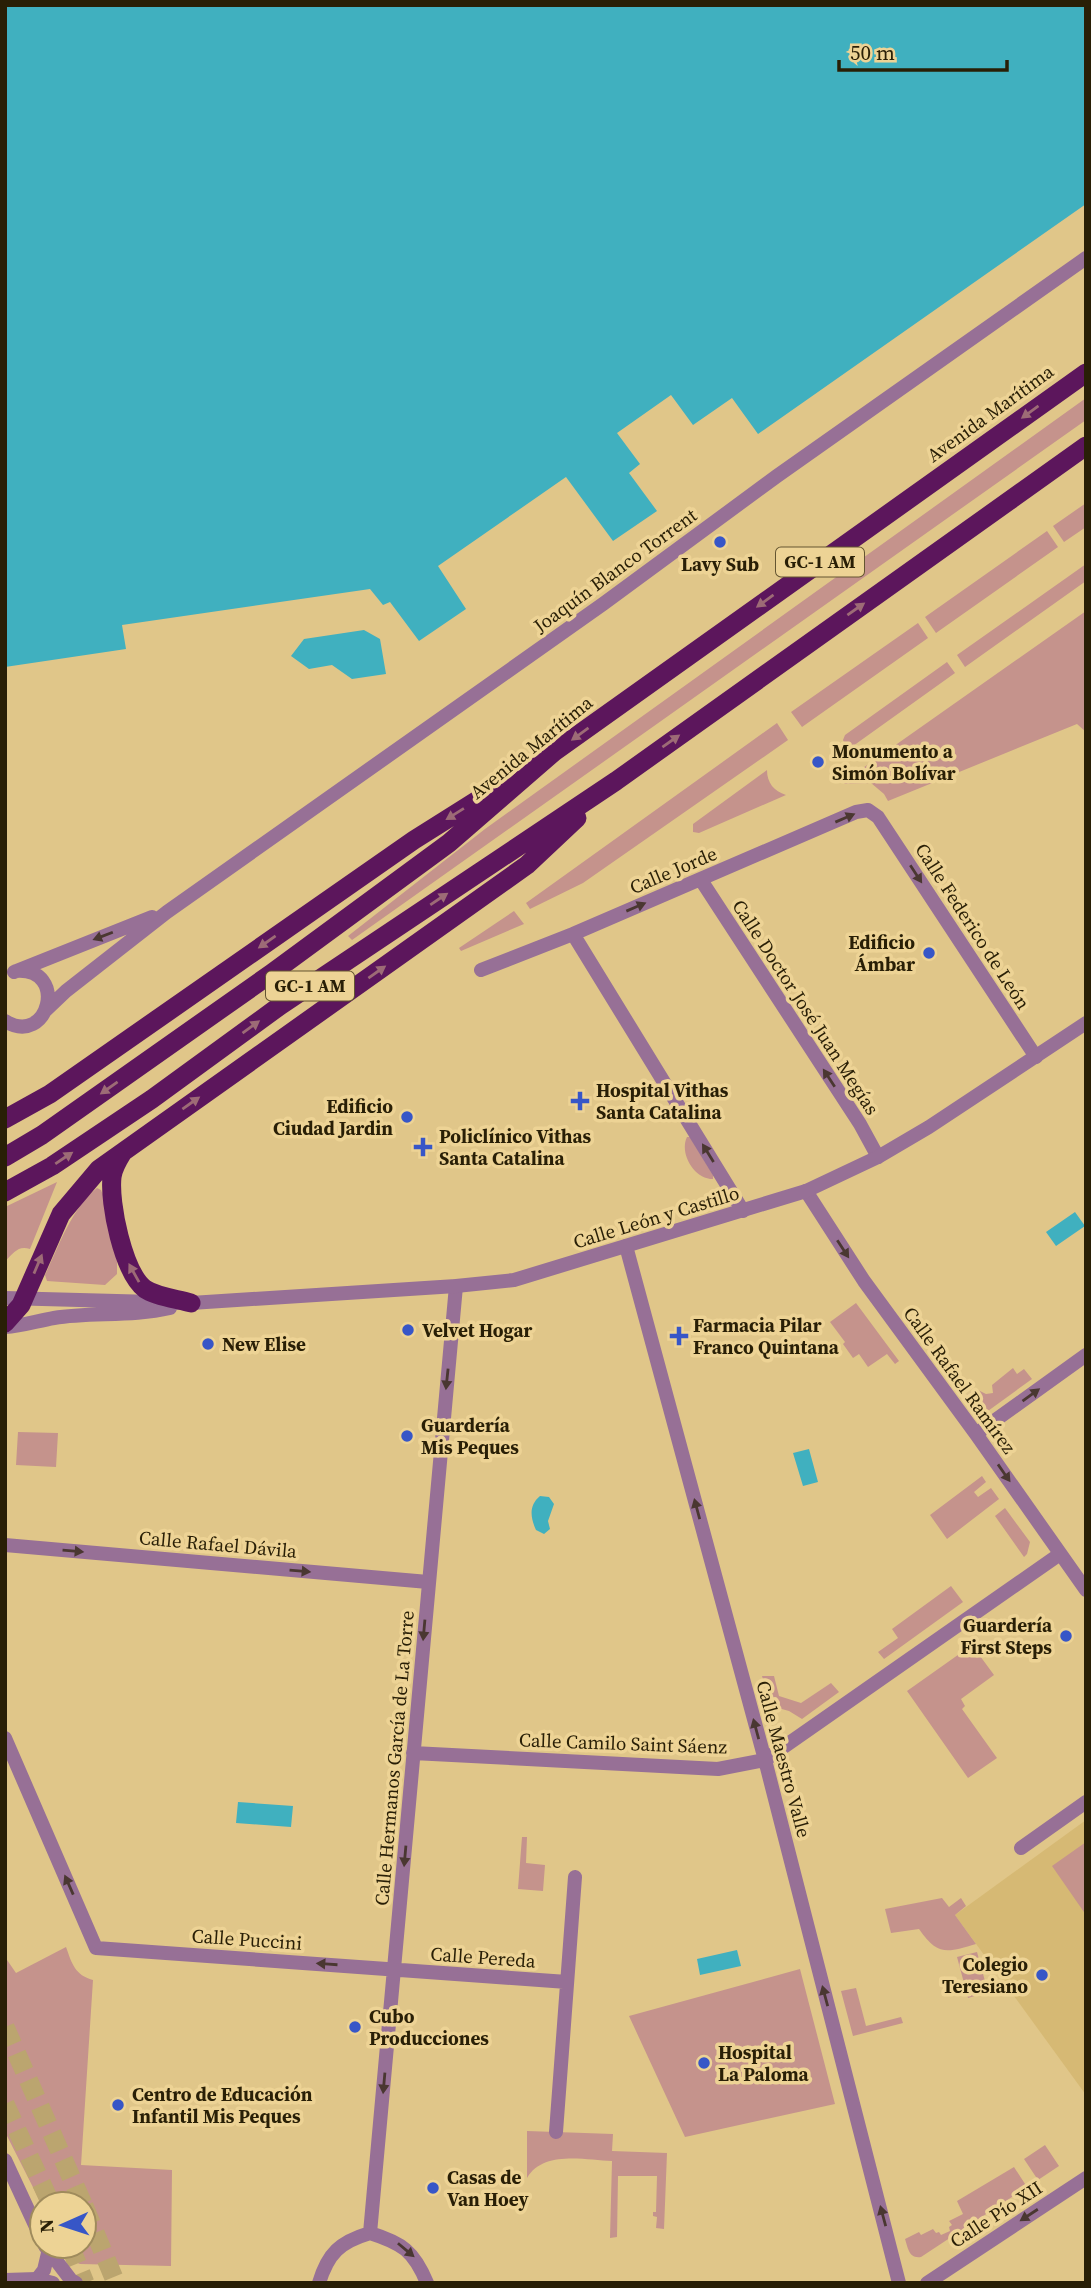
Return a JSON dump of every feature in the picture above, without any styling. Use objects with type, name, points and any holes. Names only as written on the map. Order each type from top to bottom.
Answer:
[{"type":"highway","name":"Avenida Marítima","points":[[5,1157],[42,1135],[139,1068],[449,843],[554,752],[1086,373]]},
{"type":"highway","name":"GC-1 AM","points":[[5,1192],[52,1166],[152,1099],[281,1005],[615,781],[1086,446]]},
{"type":"highway","points":[[5,1119],[50,1094],[414,840],[554,752]]},
{"type":"highway","points":[[5,1325],[9,1321],[15,1298],[61,1214],[92,1175],[527,865],[615,781]]},
{"type":"highway","points":[[123,1152],[112,1176],[112,1195],[122,1249],[136,1279],[146,1289],[191,1303]]},
{"type":"street","name":"Joaquín Blanco Torrent","points":[[5,1021],[17,1026],[34,1023],[66,991],[167,912],[1086,258]]},
{"type":"street","name":"Calle Jorde","points":[[481,970],[573,934],[856,813],[868,810],[878,817]]},
{"type":"street","name":"Calle Federico de León","points":[[878,817],[1036,1057]]},
{"type":"street","name":"Calle Doctor José Juan Megías","points":[[701,880],[878,1157]]},
{"type":"street","name":"Joaquín Blanco Torrent","points":[[10,974],[167,912]]},
{"type":"street","points":[[573,934],[743,1211]]},
{"type":"street","points":[[10,974],[32,973],[45,985],[48,993],[46,1011]]},
{"type":"street","name":"Calle León y Castillo","points":[[15,1298],[191,1303],[514,1280],[806,1191],[878,1157],[929,1128],[1086,1023]]},
{"type":"street","name":"Calle Rafael Ramírez","points":[[806,1191],[864,1281],[1086,1590]]},
{"type":"street","name":"Calle Maestro Valle","points":[[626,1246],[765,1760],[899,2283]]},
{"type":"street","name":"Calle Hermanos García de La Torre","points":[[370,2234],[456,1286]]},
{"type":"street","name":"Calle León y Castillo","points":[[5,1325],[26,1326],[54,1318],[150,1312],[191,1303]]},
{"type":"street","points":[[976,1434],[1086,1355]]},
{"type":"street","name":"Calle Rafael Dávila","points":[[5,1545],[428,1582]]},
{"type":"street","name":"Calle Camilo Saint Sáenz","points":[[413,1753],[718,1769],[765,1760],[1060,1554]]},
{"type":"street","name":"Calle Puccini","points":[[5,1738],[96,1948],[395,1969]]},
{"type":"street","points":[[1021,1848],[1086,1802]]},
{"type":"street","points":[[556,2132],[575,1877]]},
{"type":"street","name":"Calle Pereda","points":[[395,1969],[567,1982]]},
{"type":"street","points":[[5,2160],[28,2209]]},
{"type":"street","name":"Calle Pío XII","points":[[927,2283],[1086,2178]]},
{"type":"street","points":[[319,2283],[324,2266],[332,2254],[349,2240],[370,2234],[395,2241],[416,2258],[428,2283]]},
{"type":"street","points":[[37,2279],[44,2270],[44,2260]]},
{"type":"street","points":[[56,2260],[76,2283]]},
{"type":"street","points":[[5,2280],[37,2279],[53,2283]]},
{"type":"shaded area","points":[[1086,398],[1086,420],[352,940],[348,936],[485,829]]},
{"type":"shaded area","points":[[1086,503],[1086,527],[1064,542],[1053,526]]},
{"type":"shaded area","points":[[1047,531],[1058,547],[936,633],[925,617]]},
{"type":"shaded area","points":[[1086,564],[1086,581],[965,667],[957,655]]},
{"type":"shaded area","points":[[1086,611],[1086,732],[1077,724],[888,801],[871,783],[843,782]]},
{"type":"shaded area","points":[[918,623],[928,638],[802,727],[791,712]]},
{"type":"shaded area","points":[[947,662],[955,673],[853,746],[845,745],[845,735]]},
{"type":"shaded area","points":[[777,723],[788,740],[583,883],[530,909],[526,903]]},
{"type":"shaded area","points":[[767,770],[772,786],[786,795],[699,833],[693,832],[693,824]]},
{"type":"shaded area","points":[[514,911],[524,924],[461,951],[459,948]]},
{"type":"shaded area","points":[[687,1137],[690,1137],[713,1179],[700,1175],[690,1164],[685,1150]]},
{"type":"shaded area","points":[[57,1182],[30,1249],[19,1249],[5,1261],[5,1207]]},
{"type":"shaded area","points":[[97,1188],[103,1195],[117,1261],[117,1274],[105,1285],[47,1281],[45,1275],[66,1228],[80,1206]]},
{"type":"shaded area","points":[[856,1303],[899,1361],[895,1364],[887,1354],[868,1367],[859,1354],[853,1358],[843,1344],[845,1342],[830,1322]]},
{"type":"shaded area","points":[[1013,1368],[1017,1374],[1024,1369],[1032,1379],[981,1416],[967,1395],[976,1389],[986,1394],[993,1393],[992,1385]]},
{"type":"shaded area","points":[[18,1432],[58,1433],[56,1467],[16,1465]]},
{"type":"shaded area","points":[[982,1476],[986,1482],[974,1492],[978,1497],[991,1488],[999,1499],[947,1539],[930,1515]]},
{"type":"shaded area","points":[[1005,1508],[1030,1542],[1024,1557],[995,1516]]},
{"type":"shaded area","points":[[951,1586],[963,1602],[884,1659],[878,1652],[898,1638],[892,1629]]},
{"type":"shaded area","points":[[972,1645],[994,1675],[961,1699],[965,1706],[962,1709],[997,1758],[968,1778],[907,1691]]},
{"type":"shaded area","points":[[762,1676],[774,1676],[779,1696],[801,1703],[831,1683],[839,1692],[802,1719],[789,1711],[771,1706]]},
{"type":"shaded area","name":"Colegio Teresiano","points":[[1086,1820],[1086,2095],[955,1915]]},
{"type":"shaded area","points":[[522,1837],[527,1837],[526,1863],[545,1865],[543,1891],[518,1889]]},
{"type":"shaded area","points":[[1086,1842],[1086,1915],[1052,1866]]},
{"type":"shaded area","points":[[942,1898],[949,1907],[961,1898],[966,1906],[955,1915],[976,1944],[944,1950],[932,1944],[919,1929],[891,1933],[885,1909]]},
{"type":"shaded area","points":[[66,1947],[78,1972],[93,1980],[81,2165],[172,2170],[171,2266],[80,2264],[70,2260],[98,2260],[98,2190],[34,2190],[5,2132],[5,1957],[16,1973]]},
{"type":"shaded area","points":[[977,1952],[988,1992],[968,1998],[957,1957]]},
{"type":"shaded area","points":[[800,1969],[835,2104],[685,2137],[629,2016]]},
{"type":"shaded area","points":[[856,1988],[866,2026],[901,2017],[903,2023],[853,2036],[841,1991]]},
{"type":"shaded area","points":[[527,2131],[613,2134],[612,2151],[667,2153],[664,2229],[656,2228],[657,2217],[653,2216],[653,2212],[656,2212],[657,2176],[618,2176],[617,2237],[610,2238],[612,2161],[554,2160],[534,2169],[527,2178]]},
{"type":"shaded area","points":[[1045,2145],[1059,2166],[1038,2180],[1024,2159]]},
{"type":"shaded area","points":[[1014,2167],[1027,2187],[921,2257],[911,2255],[905,2239],[933,2229],[941,2235],[950,2231],[949,2227],[952,2225],[949,2221],[963,2214],[957,2201]]},
{"type":"water","points":[[5,5],[1086,5],[1086,204],[758,434],[732,398],[693,425],[671,395],[617,433],[640,464],[629,473],[657,511],[613,541],[566,477],[438,566],[466,609],[419,641],[390,602],[383,605],[370,589],[122,625],[126,649],[5,667]]},
{"type":"water","points":[[364,630],[380,639],[386,674],[352,679],[332,665],[309,669],[291,656],[304,639]]},
{"type":"water","points":[[1075,1212],[1085,1226],[1056,1246],[1046,1232]]},
{"type":"water","points":[[809,1449],[818,1482],[803,1486],[793,1453]]},
{"type":"water","points":[[540,1496],[549,1497],[554,1504],[548,1521],[550,1529],[544,1534],[536,1530],[532,1516],[532,1507]]},
{"type":"water","points":[[238,1802],[293,1806],[291,1827],[236,1823]]},
{"type":"water","points":[[737,1950],[741,1966],[700,1975],[697,1959]]},
{"type":"tunnel","points":[[5,2027],[77,2190]]},
{"type":"tunnel","points":[[5,2104],[45,2190]]},
{"type":"tunnel","points":[[98,2240],[116,2283]]},
{"type":"tunnel","points":[[76,2260],[85,2283]]},
{"type":"place","name":"Lavy Sub","points":[[720,542]]},
{"type":"place","name":"Monumento a Simón Bolívar","points":[[818,762]]},
{"type":"place","name":"Edificio Ámbar","points":[[929,953]]},
{"type":"place","name":"Hospital Vithas Santa Catalina","points":[[580,1101]]},
{"type":"place","name":"Edificio Ciudad Jardin","points":[[407,1117]]},
{"type":"place","name":"Policlínico Vithas Santa Catalina","points":[[423,1147]]},
{"type":"place","name":"Velvet Hogar","points":[[408,1330]]},
{"type":"place","name":"Farmacia Pilar Franco Quintana","points":[[679,1336]]},
{"type":"place","name":"New Elise","points":[[208,1344]]},
{"type":"place","name":"Guardería Mis Peques","points":[[407,1436]]},
{"type":"place","name":"Guardería First Steps","points":[[1066,1636]]},
{"type":"place","name":"Colegio Teresiano","points":[[1042,1975]]},
{"type":"place","name":"Cubo Producciones","points":[[355,2027]]},
{"type":"place","name":"Hospital La Paloma","points":[[704,2063]]},
{"type":"place","name":"Centro de Educación Infantil Mis Peques","points":[[118,2105]]},
{"type":"place","name":"Casas de Van Hoey","points":[[433,2188]]}]
